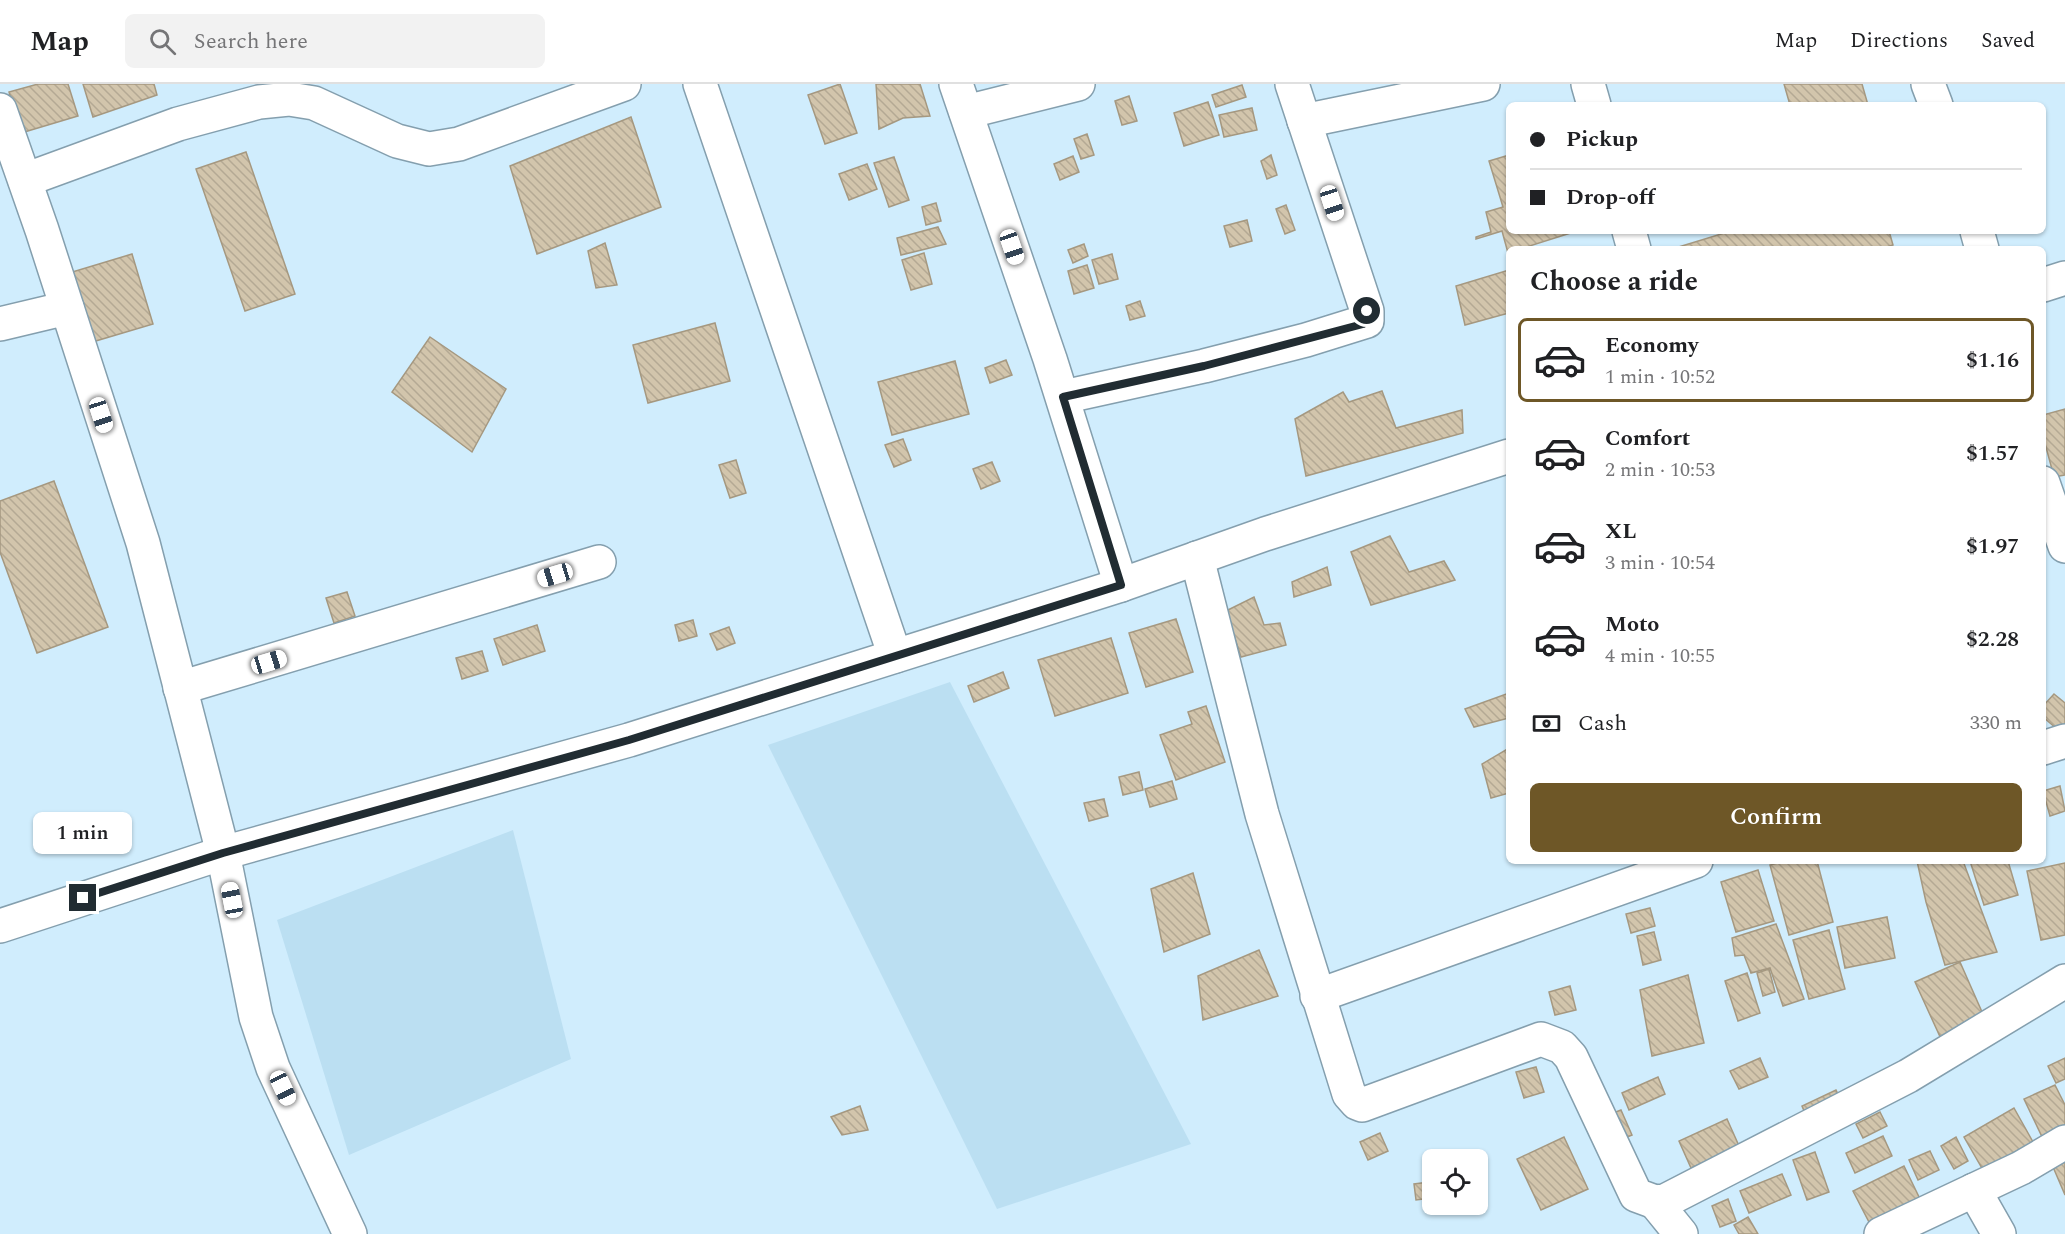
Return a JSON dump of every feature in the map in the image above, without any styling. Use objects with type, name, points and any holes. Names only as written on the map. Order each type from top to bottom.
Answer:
[{"type":"street","points":[[25,180],[178,124],[259,102],[289,99],[315,103],[397,141],[429,149],[459,144],[624,84]]},
{"type":"street","points":[[699,84],[896,656]]},
{"type":"street","points":[[1078,84],[961,98],[1063,397],[1121,585]]},
{"type":"street","points":[[1063,397],[1204,366],[1306,340],[1367,321],[1367,311],[1292,84]]},
{"type":"street","points":[[1304,121],[1483,84]]},
{"type":"street","points":[[1588,84],[1593,102]]},
{"type":"street","points":[[1928,84],[1935,102]]},
{"type":"street","points":[[0,110],[67,308],[142,543],[223,853],[256,1017],[273,1068],[350,1234]]},
{"type":"street","points":[[2046,284],[2065,278]]},
{"type":"street","points":[[0,324],[67,308]]},
{"type":"street","points":[[0,926],[223,853],[629,740],[1121,585],[1506,457]]},
{"type":"street","points":[[2046,491],[2065,545]]},
{"type":"street","points":[[1197,558],[1262,814],[1349,1095],[1357,1103],[1362,1104],[1541,1039],[1562,1047],[1571,1057],[1636,1195],[1655,1202],[1665,1201],[1908,1076],[2065,981]]},
{"type":"street","points":[[180,688],[599,562]]},
{"type":"street","points":[[2046,747],[2065,741]]},
{"type":"street","points":[[1317,996],[1688,864]]},
{"type":"street","points":[[1881,1234],[2021,1168],[2065,1142]]},
{"type":"street","points":[[1974,1190],[1999,1234]]},
{"type":"street","points":[[1655,1202],[1681,1234]]},
{"type":"shaded area","points":[[950,682],[1191,1144],[997,1209],[768,745]]},
{"type":"shaded area","points":[[513,830],[571,1059],[349,1155],[277,920]]},
{"type":"building","points":[[38,84],[68,84],[78,116],[21,133],[9,92]]},
{"type":"building","points":[[83,84],[154,84],[157,95],[93,117]]},
{"type":"building","points":[[840,84],[857,133],[825,144],[808,95]]},
{"type":"building","points":[[876,84],[920,84],[930,116],[903,118],[879,129]]},
{"type":"building","points":[[1784,84],[1862,84],[1867,102],[1789,102]]},
{"type":"building","points":[[1242,85],[1246,97],[1216,107],[1212,95]]},
{"type":"building","points":[[1129,96],[1137,121],[1122,125],[1115,101]]},
{"type":"building","points":[[1208,102],[1219,135],[1184,146],[1174,113]]},
{"type":"building","points":[[1252,108],[1257,130],[1224,137],[1219,115]]},
{"type":"building","points":[[631,117],[661,207],[537,254],[510,166]]},
{"type":"building","points":[[1087,134],[1094,155],[1081,159],[1074,139]]},
{"type":"building","points":[[246,152],[295,294],[245,311],[196,169]]},
{"type":"building","points":[[1271,155],[1277,175],[1267,179],[1261,161]]},
{"type":"building","points":[[1073,156],[1079,172],[1060,180],[1054,164]]},
{"type":"building","points":[[1506,156],[1506,234],[1568,234],[1530,246],[1506,246],[1502,231],[1476,239],[1476,237],[1491,232],[1486,212],[1503,207],[1489,161]]},
{"type":"building","points":[[894,157],[909,200],[889,207],[874,163]]},
{"type":"building","points":[[867,164],[877,189],[849,200],[839,174]]},
{"type":"building","points":[[936,203],[941,221],[926,225],[922,207]]},
{"type":"building","points":[[1286,205],[1295,230],[1285,234],[1276,209]]},
{"type":"building","points":[[1247,220],[1252,241],[1230,247],[1224,226]]},
{"type":"building","points":[[938,227],[946,244],[901,255],[897,238]]},
{"type":"building","points":[[1721,234],[1890,234],[1893,245],[1890,246],[1682,246]]},
{"type":"building","points":[[605,243],[617,285],[596,288],[588,251]]},
{"type":"building","points":[[1084,244],[1088,256],[1073,263],[1068,250]]},
{"type":"building","points":[[924,253],[932,284],[911,290],[902,260]]},
{"type":"building","points":[[132,254],[153,324],[89,343],[69,273]]},
{"type":"building","points":[[1112,254],[1118,279],[1099,284],[1092,260]]},
{"type":"building","points":[[1087,265],[1094,288],[1074,294],[1068,271]]},
{"type":"building","points":[[1506,271],[1506,314],[1465,325],[1456,286]]},
{"type":"building","points":[[1140,301],[1145,316],[1130,320],[1126,306]]},
{"type":"building","points":[[715,323],[730,381],[648,403],[633,345]]},
{"type":"building","points":[[430,337],[506,389],[472,452],[392,392]]},
{"type":"building","points":[[1006,360],[1012,375],[990,383],[985,368]]},
{"type":"building","points":[[955,361],[969,414],[892,435],[878,382]]},
{"type":"building","points":[[1382,391],[1396,428],[1462,410],[1463,433],[1306,476],[1295,419],[1343,392],[1349,402]]},
{"type":"building","points":[[2065,409],[2065,475],[2054,477],[2046,447],[2046,414]]},
{"type":"building","points":[[903,439],[911,460],[894,467],[885,445]]},
{"type":"building","points":[[736,460],[746,493],[730,498],[719,465]]},
{"type":"building","points":[[992,462],[1000,481],[981,489],[973,469]]},
{"type":"building","points":[[54,481],[108,627],[37,653],[0,552],[0,501]]},
{"type":"building","points":[[1390,536],[1409,572],[1444,561],[1455,580],[1371,605],[1351,552]]},
{"type":"building","points":[[1327,567],[1331,585],[1294,597],[1292,582]]},
{"type":"building","points":[[347,592],[355,616],[334,623],[326,598]]},
{"type":"building","points":[[1254,597],[1264,625],[1280,623],[1286,645],[1241,657],[1226,611]]},
{"type":"building","points":[[1176,619],[1193,672],[1146,687],[1129,633]]},
{"type":"building","points":[[693,620],[697,636],[679,641],[675,625]]},
{"type":"building","points":[[537,625],[545,651],[503,665],[494,639]]},
{"type":"building","points":[[729,627],[735,643],[717,650],[710,634]]},
{"type":"building","points":[[1111,638],[1128,693],[1055,716],[1038,660]]},
{"type":"building","points":[[482,651],[488,671],[462,679],[456,658]]},
{"type":"building","points":[[1003,672],[1009,688],[974,702],[968,686]]},
{"type":"building","points":[[1506,694],[1506,719],[1474,727],[1465,709]]},
{"type":"building","points":[[2054,694],[2065,703],[2065,736],[2046,720],[2046,703]]},
{"type":"building","points":[[1206,706],[1225,762],[1176,780],[1160,735],[1192,724],[1188,712]]},
{"type":"building","points":[[1506,750],[1506,794],[1491,798],[1482,764]]},
{"type":"building","points":[[1139,772],[1143,790],[1123,795],[1119,777]]},
{"type":"building","points":[[1172,781],[1177,799],[1150,807],[1145,789]]},
{"type":"building","points":[[2060,786],[2065,811],[2050,816],[2046,790]]},
{"type":"building","points":[[1104,799],[1108,816],[1089,821],[1084,803]]},
{"type":"building","points":[[2065,863],[2065,935],[2041,940],[2027,871]]},
{"type":"building","points":[[1818,864],[1833,922],[1789,935],[1770,865]]},
{"type":"building","points":[[1918,864],[1964,864],[1997,952],[1945,965],[1926,902]]},
{"type":"building","points":[[1971,864],[2009,864],[2018,895],[1984,905]]},
{"type":"building","points":[[1758,870],[1774,921],[1736,932],[1721,882]]},
{"type":"building","points":[[1193,873],[1210,934],[1164,952],[1151,889]]},
{"type":"building","points":[[1650,908],[1655,926],[1631,933],[1626,914]]},
{"type":"building","points":[[1887,917],[1895,958],[1845,968],[1837,927]]},
{"type":"building","points":[[1776,924],[1804,999],[1783,1006],[1770,968],[1751,973],[1744,955],[1735,956],[1732,938]]},
{"type":"building","points":[[1829,930],[1845,989],[1809,999],[1793,940]]},
{"type":"building","points":[[1654,932],[1661,960],[1643,965],[1637,936]]},
{"type":"building","points":[[1259,950],[1278,996],[1203,1020],[1198,976]]},
{"type":"building","points":[[1960,962],[1986,1021],[1942,1041],[1915,982]]},
{"type":"building","points":[[1769,969],[1775,992],[1763,996],[1757,973]]},
{"type":"building","points":[[1747,973],[1760,1013],[1738,1021],[1725,981]]},
{"type":"building","points":[[1688,975],[1704,1043],[1652,1056],[1640,990]]},
{"type":"building","points":[[1570,986],[1576,1010],[1555,1015],[1549,992]]},
{"type":"building","points":[[1760,1058],[1768,1077],[1739,1089],[1730,1071]]},
{"type":"building","points":[[2065,1058],[2065,1079],[2056,1083],[2048,1066]]},
{"type":"building","points":[[1536,1067],[1544,1092],[1524,1098],[1516,1072]]},
{"type":"building","points":[[1658,1077],[1665,1094],[1629,1110],[1622,1093]]},
{"type":"building","points":[[2055,1085],[2065,1105],[2065,1131],[2044,1141],[2024,1099]]},
{"type":"building","points":[[1836,1090],[1843,1104],[1808,1120],[1802,1106]]},
{"type":"building","points":[[860,1106],[868,1130],[842,1135],[831,1117]]},
{"type":"building","points":[[2014,1108],[2033,1142],[1983,1170],[1964,1137]]},
{"type":"building","points":[[1621,1110],[1632,1135],[1612,1143],[1603,1117]]},
{"type":"building","points":[[1880,1112],[1887,1126],[1863,1138],[1856,1124]]},
{"type":"building","points":[[1727,1119],[1739,1146],[1691,1168],[1679,1141]]},
{"type":"building","points":[[1380,1133],[1388,1151],[1368,1160],[1360,1142]]},
{"type":"building","points":[[1883,1136],[1892,1156],[1855,1173],[1846,1153]]},
{"type":"building","points":[[1564,1137],[1588,1189],[1541,1210],[1517,1159]]},
{"type":"building","points":[[1956,1137],[1968,1161],[1954,1169],[1941,1146]]},
{"type":"building","points":[[1930,1151],[1939,1170],[1918,1180],[1909,1160]]},
{"type":"building","points":[[1815,1152],[1829,1192],[1807,1200],[1793,1160]]},
{"type":"building","points":[[2065,1162],[2065,1195],[2053,1167]]},
{"type":"building","points":[[1904,1166],[1920,1199],[1870,1224],[1853,1191]]},
{"type":"building","points":[[1782,1174],[1791,1195],[1749,1213],[1740,1191]]},
{"type":"building","points":[[1422,1183],[1422,1199],[1416,1200],[1414,1184]]},
{"type":"building","points":[[1728,1199],[1736,1221],[1720,1227],[1712,1206]]},
{"type":"building","points":[[1748,1217],[1758,1234],[1739,1234],[1734,1225]]},
{"type":"route","points":[[83,898],[223,853],[629,740],[1121,585],[1063,397],[1204,366],[1363,324],[1367,321],[1367,311]]}]
